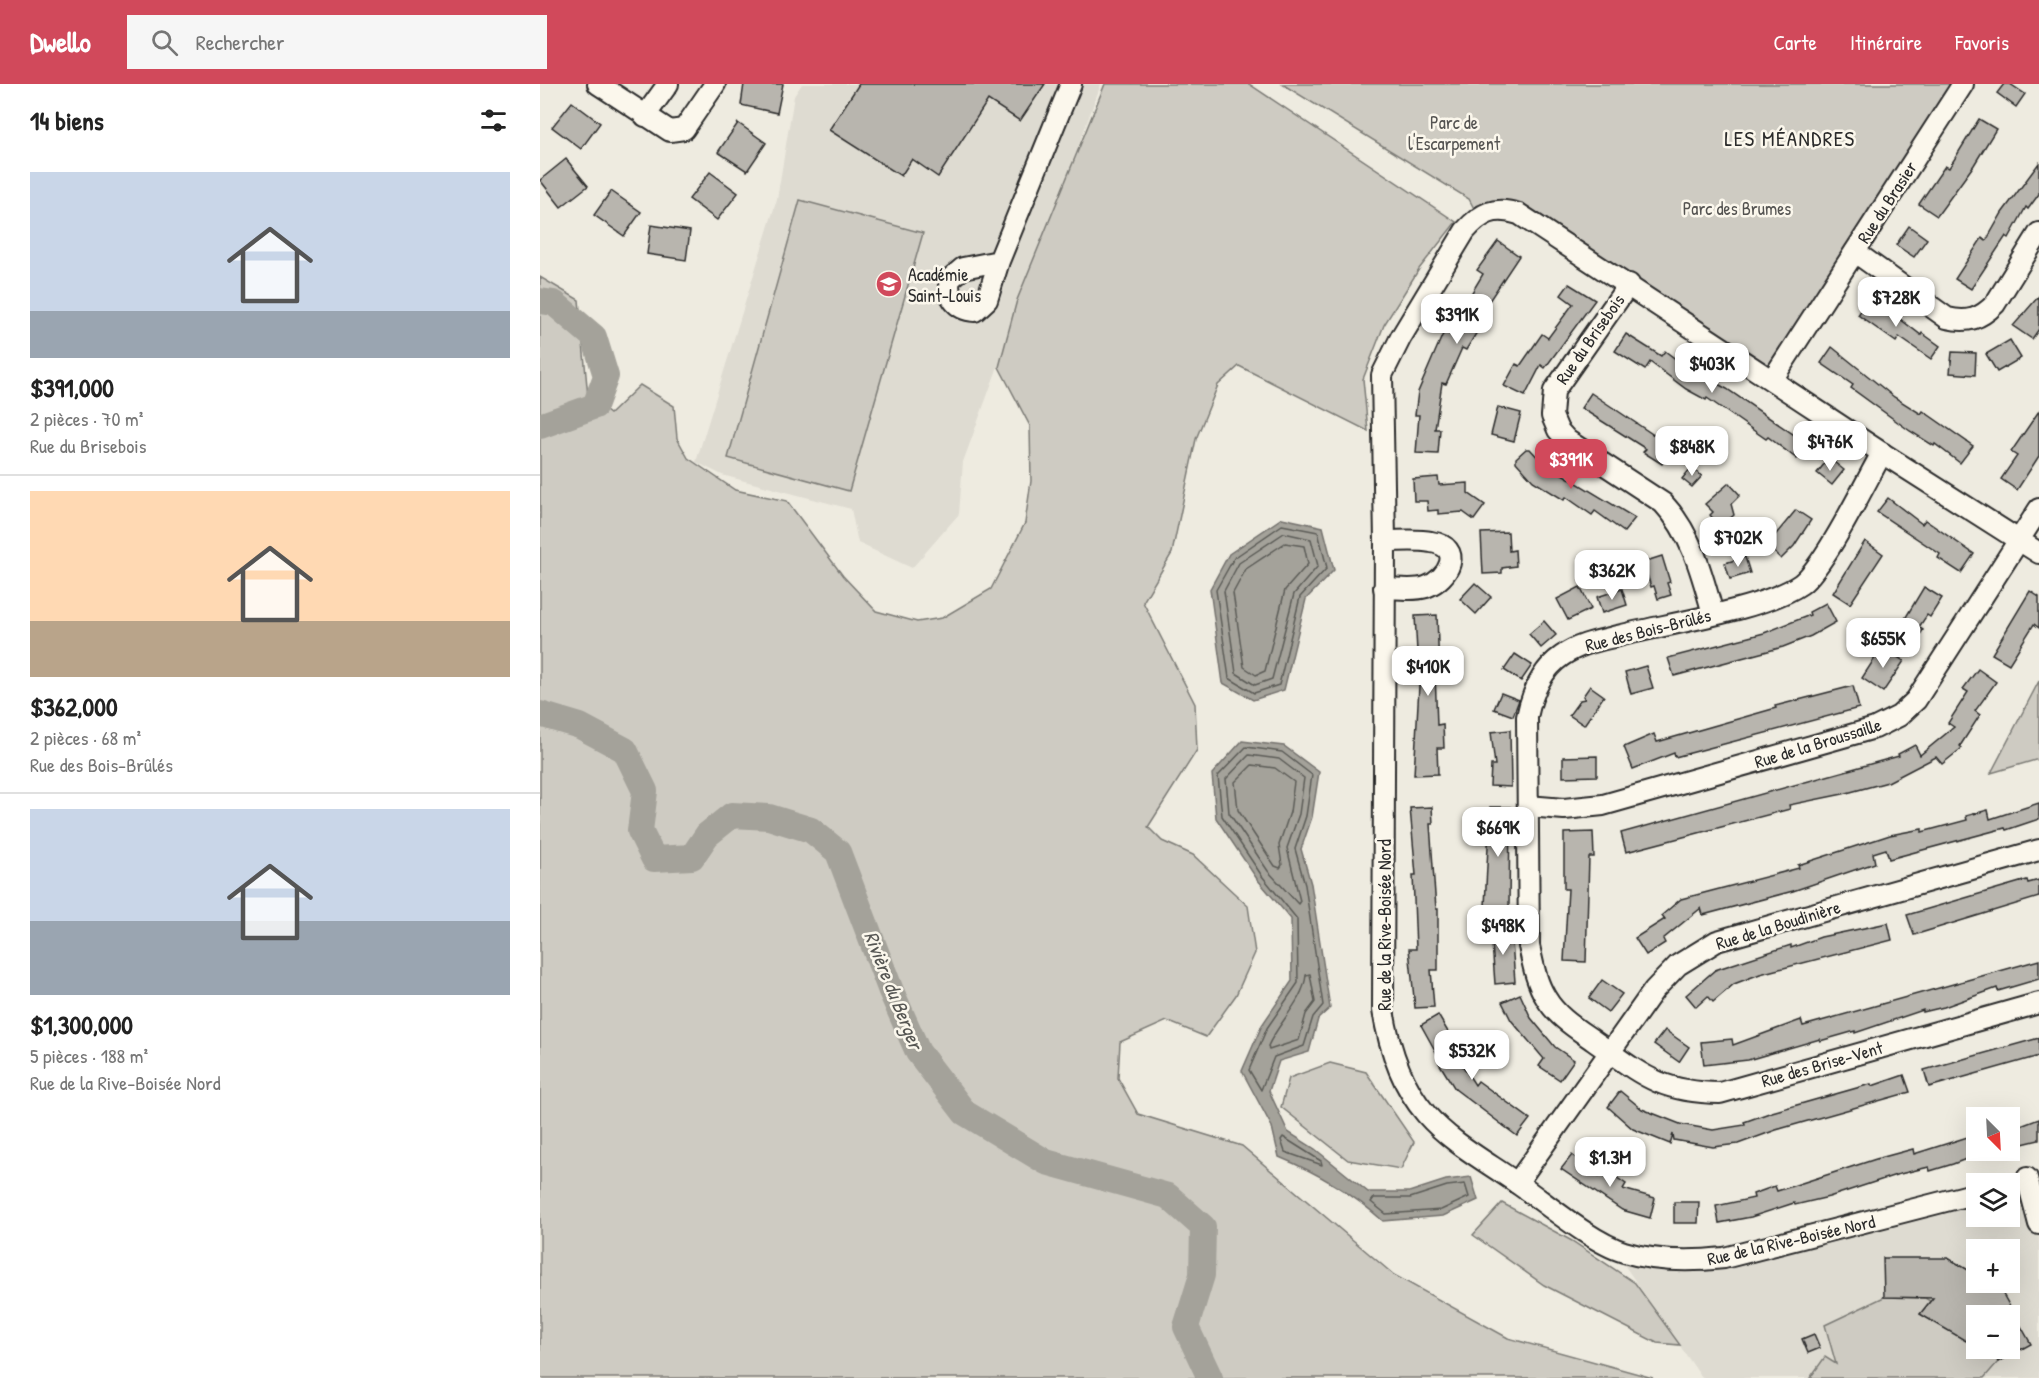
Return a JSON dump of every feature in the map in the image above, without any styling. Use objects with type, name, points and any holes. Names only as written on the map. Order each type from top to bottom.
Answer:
[{"type":"street","points":[[598,84],[670,132],[684,129],[715,84]]},
{"type":"street","points":[[645,116],[668,84]]},
{"type":"street","points":[[999,261],[1071,84]]},
{"type":"street","name":"Rue du Brasier","points":[[1772,380],[1963,84]]},
{"type":"street","name":"Rue de la Rive-Boisée Nord","points":[[1966,1196],[1766,1249],[1693,1262],[1663,1260],[1622,1252],[1586,1232],[1459,1144],[1426,1114],[1403,1080],[1389,1043],[1383,1010],[1385,541],[1382,375],[1401,337],[1465,231],[1479,216],[1499,210],[1519,214],[1629,284],[1882,453],[2039,553]]},
{"type":"street","points":[[1855,252],[1947,318],[1962,322],[1986,314],[1995,304],[2039,233]]},
{"type":"street","name":"Rue du Brisebois","points":[[1629,284],[1554,391],[1552,416],[1558,430],[1566,440],[1664,503],[1676,517],[1703,578],[1713,614]]},
{"type":"street","name":"Rue des Bois-Brûlés","points":[[1610,1053],[1565,1021],[1547,1000],[1536,978],[1529,946],[1527,717],[1532,693],[1546,672],[1562,656],[1588,643],[1771,598],[1803,582],[1818,566],[1882,453]]},
{"type":"street","name":"Rue de la Broussaille","points":[[1528,806],[1564,809],[1603,805],[1875,728],[1891,720],[1916,700],[1936,673],[2039,510]]},
{"type":"street","points":[[1384,588],[1423,588],[1442,580],[1450,568],[1451,557],[1446,548],[1433,542],[1385,541]]},
{"type":"street","name":"Rue de la Boudinière","points":[[1517,1183],[1654,990],[1678,965],[1695,952],[1717,941],[2039,850]]},
{"type":"street","name":"Rue des Brise-Vent","points":[[1610,1053],[1642,1076],[1669,1086],[1695,1092],[1720,1093],[2039,1003]]},
{"type":"street","points":[[2025,1179],[2039,1224]]},
{"type":"shaded area","name":"Académie Saint-Louis","points":[[802,84],[1101,84],[963,462],[959,514],[912,568],[858,543],[851,509],[722,475],[696,462],[777,199],[794,96]]},
{"type":"shaded area","points":[[2027,1178],[2039,1224],[2039,1378],[1702,1378],[1616,1253],[1684,1262],[1966,1196],[1966,1227],[2020,1227],[2020,1180]]},
{"type":"green space","points":[[1105,84],[1249,84],[1456,222],[1419,269],[1384,325],[1363,379],[1368,431],[1239,366],[1218,385],[1196,439],[1172,553],[1143,602],[1195,704],[1197,750],[1148,827],[1162,841],[1193,855],[1248,906],[1255,953],[1236,995],[1206,1037],[1167,1021],[1120,1042],[1118,1078],[1138,1114],[1242,1146],[1394,1275],[1508,1338],[1653,1378],[540,1378],[540,277],[579,300],[588,397],[610,414],[640,385],[674,406],[677,438],[688,458],[735,490],[787,501],[843,576],[876,611],[917,622],[942,618],[991,589],[1025,523],[1031,481],[1030,426],[999,367],[1017,300]]},
{"type":"green space","name":"Parc des Brumes","points":[[1282,84],[1963,84],[1772,380],[1519,214],[1478,216],[1469,199]]},
{"type":"green space","points":[[800,200],[923,233],[849,491],[728,458]]},
{"type":"green space","points":[[2039,681],[2039,759],[1991,773]]},
{"type":"green space","points":[[1330,1063],[1366,1072],[1414,1142],[1401,1169],[1348,1160],[1281,1107],[1289,1078]]},
{"type":"green space","points":[[1502,1203],[1572,1241],[1635,1283],[1680,1345],[1657,1343],[1544,1285],[1473,1235]]},
{"type":"green space","points":[[1884,1297],[1925,1298],[1930,1301],[1920,1314],[1966,1340],[1966,1359],[1996,1359],[1998,1362],[1984,1378],[1810,1378],[1825,1357],[1836,1364],[1825,1325]]},
{"type":"water","points":[[1282,518],[1323,527],[1334,570],[1306,599],[1284,690],[1253,700],[1223,683],[1210,589],[1229,554]]},
{"type":"water","points":[[1242,741],[1284,746],[1319,772],[1312,817],[1301,849],[1311,884],[1330,1008],[1318,1019],[1309,1052],[1279,1061],[1269,1091],[1288,1132],[1315,1149],[1368,1192],[1409,1192],[1446,1180],[1471,1177],[1478,1200],[1443,1216],[1383,1221],[1334,1184],[1279,1157],[1272,1127],[1242,1071],[1262,1025],[1292,981],[1291,919],[1257,879],[1216,818],[1212,774]]},
{"type":"building","points":[[744,84],[783,84],[777,113],[741,105]]},
{"type":"building","points":[[859,84],[1045,84],[1020,121],[988,100],[938,177],[912,159],[901,176],[829,130]]},
{"type":"building","points":[[2004,84],[2010,84],[2025,94],[2016,107],[1997,93]]},
{"type":"building","points":[[572,102],[600,123],[581,149],[552,127]]},
{"type":"building","points":[[1979,119],[1996,129],[1974,165],[1937,216],[1919,204],[1945,166],[1949,168]]},
{"type":"building","points":[[738,123],[766,143],[747,171],[718,152]]},
{"type":"building","points":[[566,159],[588,186],[561,207],[540,180]]},
{"type":"building","points":[[2039,163],[2039,194],[2028,209],[2026,207],[2009,238],[2006,236],[1971,289],[1955,279],[1982,238],[1986,241],[2002,213]]},
{"type":"building","points":[[710,172],[738,193],[717,220],[689,199]]},
{"type":"building","points":[[611,191],[641,212],[624,236],[594,215]]},
{"type":"building","points":[[651,225],[690,231],[686,260],[647,254]]},
{"type":"building","points":[[1909,226],[1927,239],[1914,257],[1896,245]]},
{"type":"building","points":[[1498,241],[1519,256],[1471,328],[1477,332],[1466,350],[1462,348],[1446,384],[1442,383],[1435,429],[1440,429],[1438,454],[1416,453],[1419,415],[1415,415],[1418,392],[1442,336],[1453,318],[1456,319],[1483,274],[1477,270]]},
{"type":"building","points":[[1569,284],[1595,300],[1545,368],[1541,365],[1525,396],[1504,386],[1516,364],[1520,366],[1542,334],[1548,338],[1573,304],[1561,295]]},
{"type":"building","points":[[1870,296],[1921,335],[1922,333],[1940,346],[1931,359],[1899,337],[1896,342],[1858,315]]},
{"type":"building","points":[[2039,296],[2039,329],[2032,339],[2013,326]]},
{"type":"building","points":[[1626,334],[1661,356],[1665,351],[1685,366],[1727,389],[1809,445],[1797,459],[1768,437],[1766,439],[1707,398],[1706,400],[1686,389],[1650,362],[1645,370],[1615,351]]},
{"type":"building","points":[[2010,340],[2021,358],[1997,372],[1986,354]]},
{"type":"building","points":[[1832,347],[1894,397],[1921,414],[1923,411],[1973,446],[1960,463],[1935,444],[1934,446],[1910,431],[1851,388],[1853,385],[1821,363]]},
{"type":"building","points":[[1952,352],[1976,353],[1975,375],[1950,373]]},
{"type":"building","points":[[1591,393],[1673,448],[1662,464],[1643,452],[1646,449],[1581,408]]},
{"type":"building","points":[[1498,407],[1521,413],[1514,441],[1491,435]]},
{"type":"building","points":[[2039,411],[2039,456],[2017,490],[2001,479],[2017,456],[2011,452]]},
{"type":"building","points":[[1526,449],[1530,449],[1542,462],[1635,518],[1624,532],[1595,511],[1592,515],[1566,497],[1564,500],[1533,481],[1516,462],[1516,458]]},
{"type":"building","points":[[1829,458],[1844,470],[1832,485],[1817,473]]},
{"type":"building","points":[[1691,468],[1702,476],[1692,487],[1682,479]]},
{"type":"building","points":[[1438,477],[1439,485],[1468,483],[1468,493],[1485,505],[1474,520],[1463,512],[1438,514],[1438,510],[1428,511],[1427,501],[1414,501],[1413,479]]},
{"type":"building","points":[[1729,483],[1740,495],[1731,504],[1734,515],[1720,527],[1710,515],[1713,512],[1705,504]]},
{"type":"building","points":[[1888,498],[1922,524],[1925,520],[1974,554],[1961,573],[1938,558],[1940,554],[1877,512]]},
{"type":"building","points":[[1796,510],[1811,520],[1794,546],[1781,559],[1767,545]]},
{"type":"building","points":[[1508,532],[1509,551],[1515,550],[1516,566],[1502,568],[1502,573],[1483,574],[1481,533]]},
{"type":"building","points":[[1865,541],[1883,554],[1850,604],[1833,593]]},
{"type":"building","points":[[1662,556],[1670,582],[1667,583],[1671,595],[1658,599],[1654,586],[1651,587],[1643,562]]},
{"type":"building","points":[[1745,557],[1750,573],[1730,579],[1725,563]]},
{"type":"building","points":[[1475,583],[1491,597],[1476,614],[1460,599]]},
{"type":"building","points":[[1580,587],[1591,609],[1568,620],[1557,599]]},
{"type":"building","points":[[1924,587],[1942,598],[1930,617],[1927,615],[1919,627],[1923,630],[1915,643],[1897,632]]},
{"type":"building","points":[[1622,589],[1627,605],[1602,613],[1597,597]]},
{"type":"building","points":[[2030,591],[2039,597],[2039,628],[2034,624],[2009,664],[1992,654]]},
{"type":"building","points":[[1826,603],[1836,622],[1811,636],[1783,647],[1674,676],[1668,658],[1764,633],[1810,615],[1809,612]]},
{"type":"building","points":[[1437,615],[1439,673],[1435,673],[1437,725],[1443,724],[1444,748],[1437,748],[1438,774],[1414,775],[1419,686],[1415,616]]},
{"type":"building","points":[[1544,621],[1556,635],[1541,648],[1529,634]]},
{"type":"building","points":[[1882,647],[1904,661],[1883,692],[1862,678]]},
{"type":"building","points":[[1515,654],[1532,665],[1521,681],[1504,670]]},
{"type":"building","points":[[1646,666],[1653,688],[1631,694],[1625,672]]},
{"type":"building","points":[[1978,669],[1996,682],[1975,711],[1980,715],[1960,746],[1962,748],[1942,764],[1936,757],[1888,782],[1789,805],[1790,809],[1626,852],[1621,833],[1899,756],[1898,754],[1915,745],[1920,755],[1954,727],[1948,723],[1968,692],[1963,689]]},
{"type":"building","points":[[1590,686],[1604,696],[1584,725],[1569,715],[1580,700],[1585,699],[1583,696]]},
{"type":"building","points":[[1853,686],[1859,708],[1675,757],[1674,753],[1633,769],[1624,747],[1654,734],[1657,742],[1776,708],[1775,706]]},
{"type":"building","points":[[1501,693],[1519,700],[1513,716],[1494,709]]},
{"type":"building","points":[[1510,730],[1511,787],[1490,786],[1491,765],[1495,765],[1491,732]]},
{"type":"building","points":[[1597,756],[1597,776],[1563,777],[1563,757]]},
{"type":"building","points":[[2039,803],[2039,819],[2006,830],[2005,828],[1889,859],[1886,849],[1873,853],[1875,863],[1793,891],[1703,915],[1701,908],[1663,939],[1665,943],[1646,955],[1635,938],[1665,919],[1662,915],[1681,899],[1799,868],[1798,865],[1890,835],[1922,829],[1922,832],[1967,820],[1966,816],[1988,810],[1990,819]]},
{"type":"building","points":[[1432,807],[1433,824],[1430,824],[1436,909],[1438,909],[1438,970],[1431,970],[1434,1007],[1415,1008],[1409,949],[1416,949],[1413,875],[1416,875],[1410,808]]},
{"type":"building","points":[[1490,807],[1510,807],[1509,907],[1485,906]]},
{"type":"building","points":[[1593,832],[1594,857],[1589,857],[1586,962],[1564,961],[1568,889],[1564,889],[1564,833]]},
{"type":"building","points":[[2027,880],[2028,883],[2039,880],[2039,897],[1914,935],[1907,915]]},
{"type":"building","points":[[1888,923],[1892,940],[1760,974],[1734,984],[1713,1002],[1708,996],[1696,1007],[1686,995],[1715,970],[1791,945],[1791,948],[1821,937]]},
{"type":"building","points":[[1511,928],[1515,982],[1495,984],[1491,929]]},
{"type":"building","points":[[2039,960],[2039,979],[1998,991],[1997,988],[1944,1007],[1923,1012],[1923,1010],[1855,1033],[1855,1031],[1820,1041],[1820,1039],[1748,1060],[1704,1065],[1701,1042],[1732,1039],[1733,1045],[1801,1020],[1803,1026]]},
{"type":"building","points":[[1602,980],[1622,994],[1608,1012],[1589,998]]},
{"type":"building","points":[[1520,994],[1531,1018],[1555,1047],[1574,1060],[1560,1080],[1539,1066],[1544,1059],[1511,1020],[1502,1002]]},
{"type":"building","points":[[1438,1015],[1451,1037],[1446,1040],[1475,1085],[1478,1081],[1530,1119],[1517,1136],[1455,1089],[1439,1063],[1441,1061],[1421,1025]]},
{"type":"building","points":[[1665,1030],[1689,1047],[1679,1062],[1654,1044]]},
{"type":"building","points":[[2039,1038],[2039,1056],[1929,1087],[1924,1070]]},
{"type":"building","points":[[1904,1075],[1910,1092],[1776,1130],[1738,1144],[1713,1147],[1674,1140],[1673,1134],[1670,1144],[1633,1129],[1608,1107],[1620,1091],[1642,1109],[1680,1124],[1713,1130],[1745,1125],[1744,1122],[1772,1112],[1871,1084],[1872,1086]]},
{"type":"building","points":[[2039,1119],[2039,1140],[2020,1145],[2020,1126]]},
{"type":"building","points":[[1966,1137],[1966,1159],[1953,1164],[1930,1171],[1929,1167],[1896,1175],[1829,1197],[1795,1205],[1794,1203],[1751,1217],[1719,1223],[1716,1206],[1754,1198],[1753,1194],[1775,1186],[1777,1191],[1913,1149],[1914,1154]]},
{"type":"building","points":[[1572,1155],[1599,1176],[1604,1169],[1626,1184],[1623,1189],[1655,1198],[1650,1218],[1622,1210],[1561,1169]]},
{"type":"building","points":[[1674,1202],[1699,1202],[1698,1223],[1674,1223]]},
{"type":"building","points":[[1883,1258],[1948,1258],[1966,1269],[1966,1293],[2002,1293],[2009,1305],[1966,1305],[1966,1341],[1920,1314],[1933,1298],[1884,1297]]},
{"type":"building","points":[[2020,1324],[2031,1344],[2020,1350]]},
{"type":"building","points":[[1814,1334],[1820,1348],[1808,1353],[1802,1339]]},
{"type":"waterway","name":"Rivière du Berger","points":[[540,301],[554,303],[594,337],[606,376],[595,406],[540,426]]},
{"type":"waterway","name":"Rivière du Berger","points":[[540,714],[580,726],[625,750],[645,791],[640,831],[654,859],[692,857],[707,835],[732,815],[769,817],[811,830],[838,852],[891,991],[918,1052],[965,1113],[1046,1162],[1168,1196],[1203,1227],[1202,1275],[1186,1327],[1210,1378]]},
{"type":"place","name":"Académie Saint-Louis","points":[[889,284]]},
{"type":"district","name":"LES MÉANDRES","points":[[1790,138]]},
{"type":"park label","name":"Parc de l'Escarpement","points":[[1454,132]]}]
